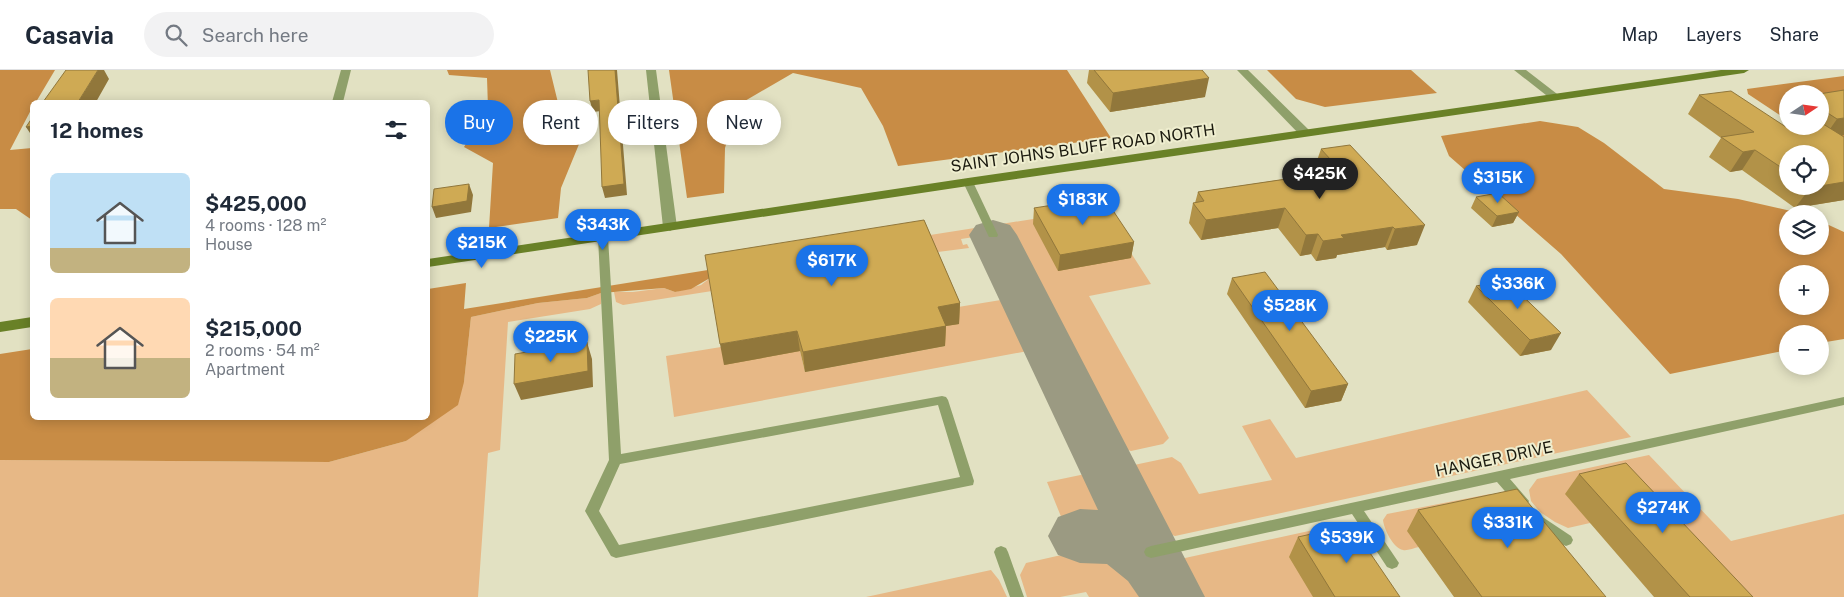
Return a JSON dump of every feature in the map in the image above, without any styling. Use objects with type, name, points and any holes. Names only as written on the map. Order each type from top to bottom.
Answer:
[{"type":"main road","name":"SAINT JOHNS BLUFF ROAD NORTH","points":[[430,262],[1743,70]]},
{"type":"main road","points":[[0,327],[30,322]]},
{"type":"street","points":[[338,100],[346,70]]},
{"type":"street","points":[[651,70],[670,227]]},
{"type":"street","points":[[1242,70],[1305,133]]},
{"type":"street","points":[[1519,70],[1555,97]]},
{"type":"lane","points":[[968,182],[993,234]]},
{"type":"lane","points":[[603,237],[615,460],[592,511],[616,552],[968,481],[942,400],[615,460]]},
{"type":"lane","name":"HANGER DRIVE","points":[[1150,552],[1844,401]]},
{"type":"lane","points":[[1500,476],[1532,514],[1566,540]]},
{"type":"lane","points":[[1355,508],[1392,563]]},
{"type":"lane","points":[[1001,552],[1017,597]]},
{"type":"shaded area","points":[[0,70],[55,70],[37,100],[30,100],[30,112],[10,150],[30,148],[30,219],[16,209],[0,209]]},
{"type":"shaded area","points":[[447,70],[550,70],[557,100],[523,100],[523,145],[579,145],[561,188],[558,218],[489,228],[493,163],[464,147],[465,145],[513,145],[513,100],[488,100],[487,78],[449,75]]},
{"type":"shaded area","points":[[669,70],[1067,70],[1111,138],[898,166],[883,126],[861,88],[793,73],[747,100],[707,100],[707,145],[726,145],[724,193],[687,198],[680,145],[697,145],[697,100],[673,100]]},
{"type":"shaded area","points":[[1267,70],[1411,70],[1437,93],[1325,107],[1296,99]]},
{"type":"shaded area","points":[[1844,76],[1844,157],[1827,135],[1829,135],[1829,85],[1779,85],[1779,115],[1748,94],[1747,89]]},
{"type":"shaded area","points":[[1540,121],[1578,127],[1604,143],[1664,189],[1738,199],[1779,208],[1779,255],[1829,255],[1829,225],[1844,232],[1844,339],[1829,342],[1829,325],[1779,325],[1779,352],[1670,374],[1561,254],[1449,156],[1441,136]]},
{"type":"shaded area","points":[[1102,208],[1151,284],[1089,296],[1169,438],[1163,444],[1131,451],[1116,446],[1010,240],[1003,238],[995,225]]},
{"type":"shaded area","points":[[981,227],[986,236],[980,241],[976,241],[974,237],[961,239],[963,245],[967,244],[969,248],[930,253],[708,270]]},
{"type":"shaded area","points":[[708,270],[710,278],[691,289],[675,292],[664,288],[601,293],[587,298],[538,303],[471,317],[464,382],[458,405],[406,441],[329,462],[0,460],[0,354],[30,349],[30,420],[430,420],[430,289],[466,283],[464,309]]},
{"type":"shaded area","points":[[710,278],[712,291],[623,305],[616,302],[614,292],[633,292],[664,288],[675,292],[701,285]]},
{"type":"shaded area","points":[[601,293],[601,304],[590,309],[508,322],[500,450],[488,453],[478,597],[0,597],[0,460],[329,462],[406,441],[427,420],[430,420],[430,417],[464,382],[471,317],[538,303],[587,298]]},
{"type":"shaded area","points":[[1007,299],[1033,350],[674,417],[666,356],[721,347],[800,351],[805,372],[945,346],[938,327],[952,308]]},
{"type":"shaded area","points":[[1587,390],[1631,437],[1175,536],[1160,531],[1131,473],[1134,465],[1172,457],[1181,463],[1199,494],[1272,480],[1242,426],[1270,419],[1296,458]]},
{"type":"shaded area","points":[[1649,455],[1731,541],[1844,514],[1844,597],[1715,597],[1590,523],[1568,528],[1540,512],[1531,501],[1529,490],[1537,479]]},
{"type":"shaded area","points":[[1090,473],[1093,475],[1110,511],[1069,521],[1062,519],[1047,482]]},
{"type":"shaded area","points":[[1490,494],[1501,496],[1419,547],[1406,550],[1399,549],[1387,533],[1384,524],[1383,520],[1387,514]]},
{"type":"shaded area","points":[[1341,524],[1361,537],[1368,547],[1345,550],[1313,597],[1196,597],[1179,564],[1185,558]]},
{"type":"shaded area","points":[[1086,552],[1108,557],[1127,565],[1142,577],[1154,597],[1089,597],[1086,592],[1060,597],[1027,597],[1020,575],[1026,563]]},
{"type":"shaded area","points":[[991,570],[999,580],[1007,597],[866,597]]},
{"type":"building","points":[[66,70],[98,70],[79,100],[44,100]]},
{"type":"building","points":[[588,70],[615,70],[617,100],[608,100],[608,145],[621,145],[624,184],[602,187],[599,100],[590,100]]},
{"type":"building","points":[[1094,70],[1202,70],[1209,78],[1113,93]]},
{"type":"building","points":[[1844,90],[1844,118],[1837,119],[1829,114],[1829,92]]},
{"type":"building","points":[[1731,91],[1779,122],[1779,135],[1829,135],[1829,128],[1844,137],[1844,182],[1829,184],[1829,145],[1779,145],[1779,166],[1755,150],[1743,152],[1721,137],[1754,132],[1699,95]]},
{"type":"building","points":[[1350,145],[1425,225],[1395,229],[1393,227],[1341,235],[1344,238],[1323,241],[1318,234],[1306,235],[1285,208],[1206,220],[1193,203],[1204,201],[1198,192],[1341,171],[1321,149]]},
{"type":"building","points":[[469,184],[467,201],[432,207],[434,189]]},
{"type":"building","points":[[1498,193],[1519,212],[1497,216],[1476,197]]},
{"type":"building","points":[[1104,197],[1134,242],[1060,255],[1034,208]]},
{"type":"building","points":[[924,220],[960,303],[938,307],[946,326],[803,352],[797,331],[720,344],[705,255]]},
{"type":"building","points":[[1265,272],[1348,384],[1311,391],[1232,278]]},
{"type":"building","points":[[1506,280],[1561,333],[1530,340],[1476,286]]},
{"type":"building","points":[[587,342],[588,371],[514,384],[515,354]]},
{"type":"building","points":[[1626,463],[1753,597],[1690,597],[1579,474]]},
{"type":"building","points":[[1517,489],[1606,597],[1482,597],[1418,510]]},
{"type":"building","points":[[1351,525],[1400,597],[1335,597],[1298,537]]},
{"type":"taxiway","points":[[993,235],[1158,569]]},
{"type":"taxiway","points":[[1080,536],[1105,537],[1124,542],[1142,553],[1158,569]]},
{"type":"taxiway","points":[[1158,569],[1172,597]]}]
